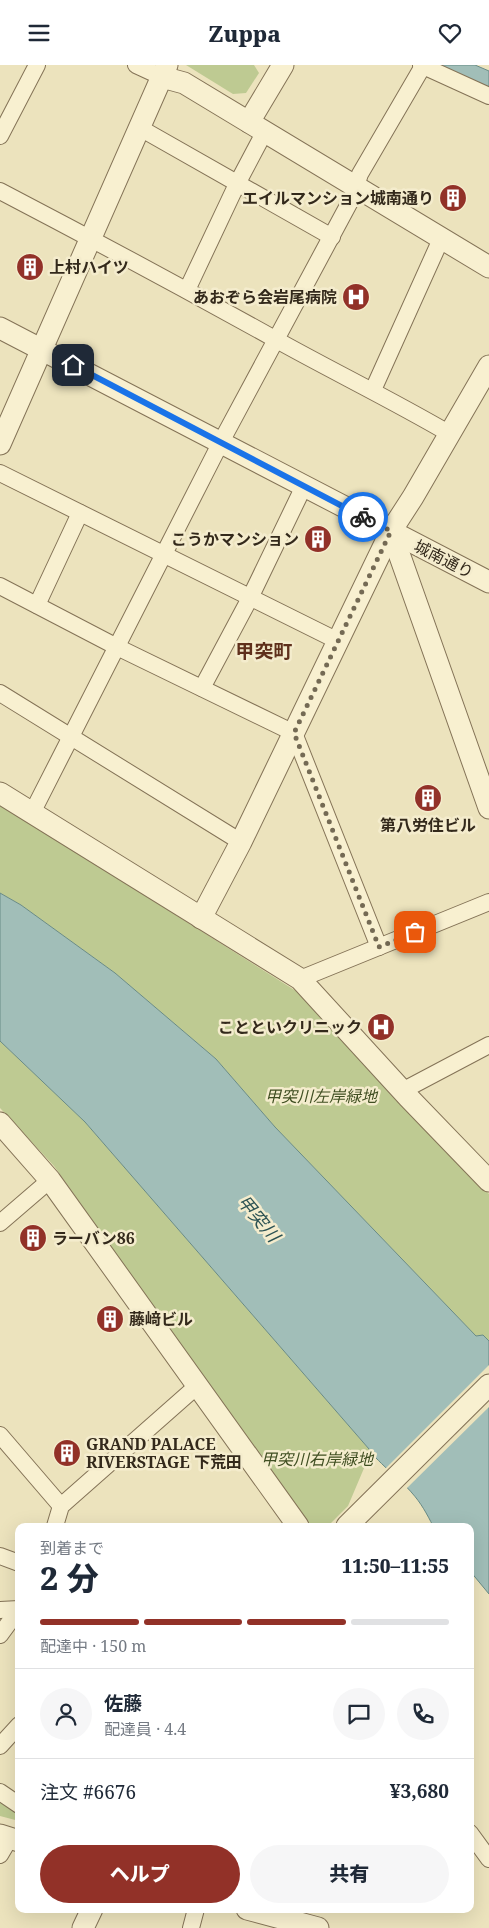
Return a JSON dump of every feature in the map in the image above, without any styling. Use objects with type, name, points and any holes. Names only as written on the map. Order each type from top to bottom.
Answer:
[{"type":"street","points":[[0,136],[37,65]]},
{"type":"street","points":[[136,65],[165,71],[489,267]]},
{"type":"street","points":[[187,290],[237,184],[257,127],[283,65]]},
{"type":"street","points":[[32,813],[220,442],[332,237],[356,187],[360,174],[422,66],[489,96]]},
{"type":"street","points":[[0,444],[165,71]]},
{"type":"street","points":[[140,128],[332,237]]},
{"type":"street","points":[[0,191],[373,390],[450,434]]},
{"type":"street","points":[[373,390],[441,239]]},
{"type":"street","name":"城南通り","points":[[0,328],[489,582]]},
{"type":"street","points":[[201,919],[241,843],[391,531],[413,497],[489,366]]},
{"type":"street","points":[[0,473],[338,641]]},
{"type":"street","points":[[202,688],[250,598],[304,486]]},
{"type":"street","points":[[37,605],[80,513]]},
{"type":"street","points":[[391,531],[489,808]]},
{"type":"street","points":[[0,586],[117,647],[294,733],[379,947]]},
{"type":"street","points":[[0,693],[241,843]]},
{"type":"street","points":[[0,793],[300,979],[402,1091],[489,1181]]},
{"type":"street","points":[[300,979],[489,902]]},
{"type":"street","points":[[402,1091],[489,1045]]},
{"type":"street","points":[[0,1123],[50,1180],[296,1523]]},
{"type":"street","points":[[0,1223],[50,1180]]},
{"type":"street","points":[[352,1521],[489,1385]]},
{"type":"street","points":[[56,1523],[61,1506],[197,1387]]},
{"type":"street","points":[[0,1435],[61,1506]]},
{"type":"street","points":[[0,1556],[15,1562]]},
{"type":"street","points":[[0,1610],[15,1609]]},
{"type":"street","points":[[0,1635],[15,1614]]},
{"type":"street","points":[[0,1746],[15,1729]]},
{"type":"street","points":[[0,1792],[15,1802]]},
{"type":"street","points":[[474,1838],[489,1859]]},
{"type":"street","points":[[83,1928],[90,1913]]},
{"type":"street","points":[[191,1928],[195,1913]]},
{"type":"street","points":[[262,1913],[318,1928]]},
{"type":"green space","points":[[186,65],[254,65],[259,73],[246,93],[233,94]]},
{"type":"green space","name":"甲突川左岸緑地","points":[[0,804],[296,991],[489,1194],[489,1341],[483,1335],[476,1336],[275,1127],[216,1059],[115,973],[21,905],[0,893]]},
{"type":"green space","name":"甲突川右岸緑地","points":[[0,1041],[85,1122],[369,1449],[370,1454],[348,1506],[331,1523],[307,1523],[54,1166],[0,1108]]},
{"type":"green space","points":[[0,1799],[15,1809],[15,1820],[0,1816]]},
{"type":"water","points":[[437,65],[475,65],[489,71],[489,87]]},
{"type":"water","name":"甲突川","points":[[0,893],[21,905],[115,973],[216,1059],[275,1127],[476,1336],[483,1335],[489,1341],[489,1594],[474,1576],[474,1523],[431,1523],[412,1493],[371,1453],[85,1122],[0,1041]]},
{"type":"pier","points":[[489,1365],[489,1407],[406,1489],[385,1469]]},
{"type":"way so far","points":[[363,517],[391,531],[294,733],[379,947],[415,932]]},
{"type":"place","name":"エイルマンション城南通り","points":[[453,198]]},
{"type":"place","name":"上村ハイツ","points":[[30,267]]},
{"type":"place","name":"あおぞら会岩尾病院","points":[[356,297]]},
{"type":"place","name":"こうかマンション","points":[[318,539]]},
{"type":"place","name":"第八労住ビル","points":[[428,798]]},
{"type":"place","name":"ことといクリニック","points":[[381,1027]]},
{"type":"place","name":"ラーバン86","points":[[33,1238]]},
{"type":"place","name":"藤﨑ビル","points":[[110,1319]]},
{"type":"place","name":"GRAND PALACE RIVERSTAGE 下荒田","points":[[67,1453]]},
{"type":"district","name":"甲突町","points":[[264,651]]},
{"type":"route","points":[[73,365],[363,517]]}]
